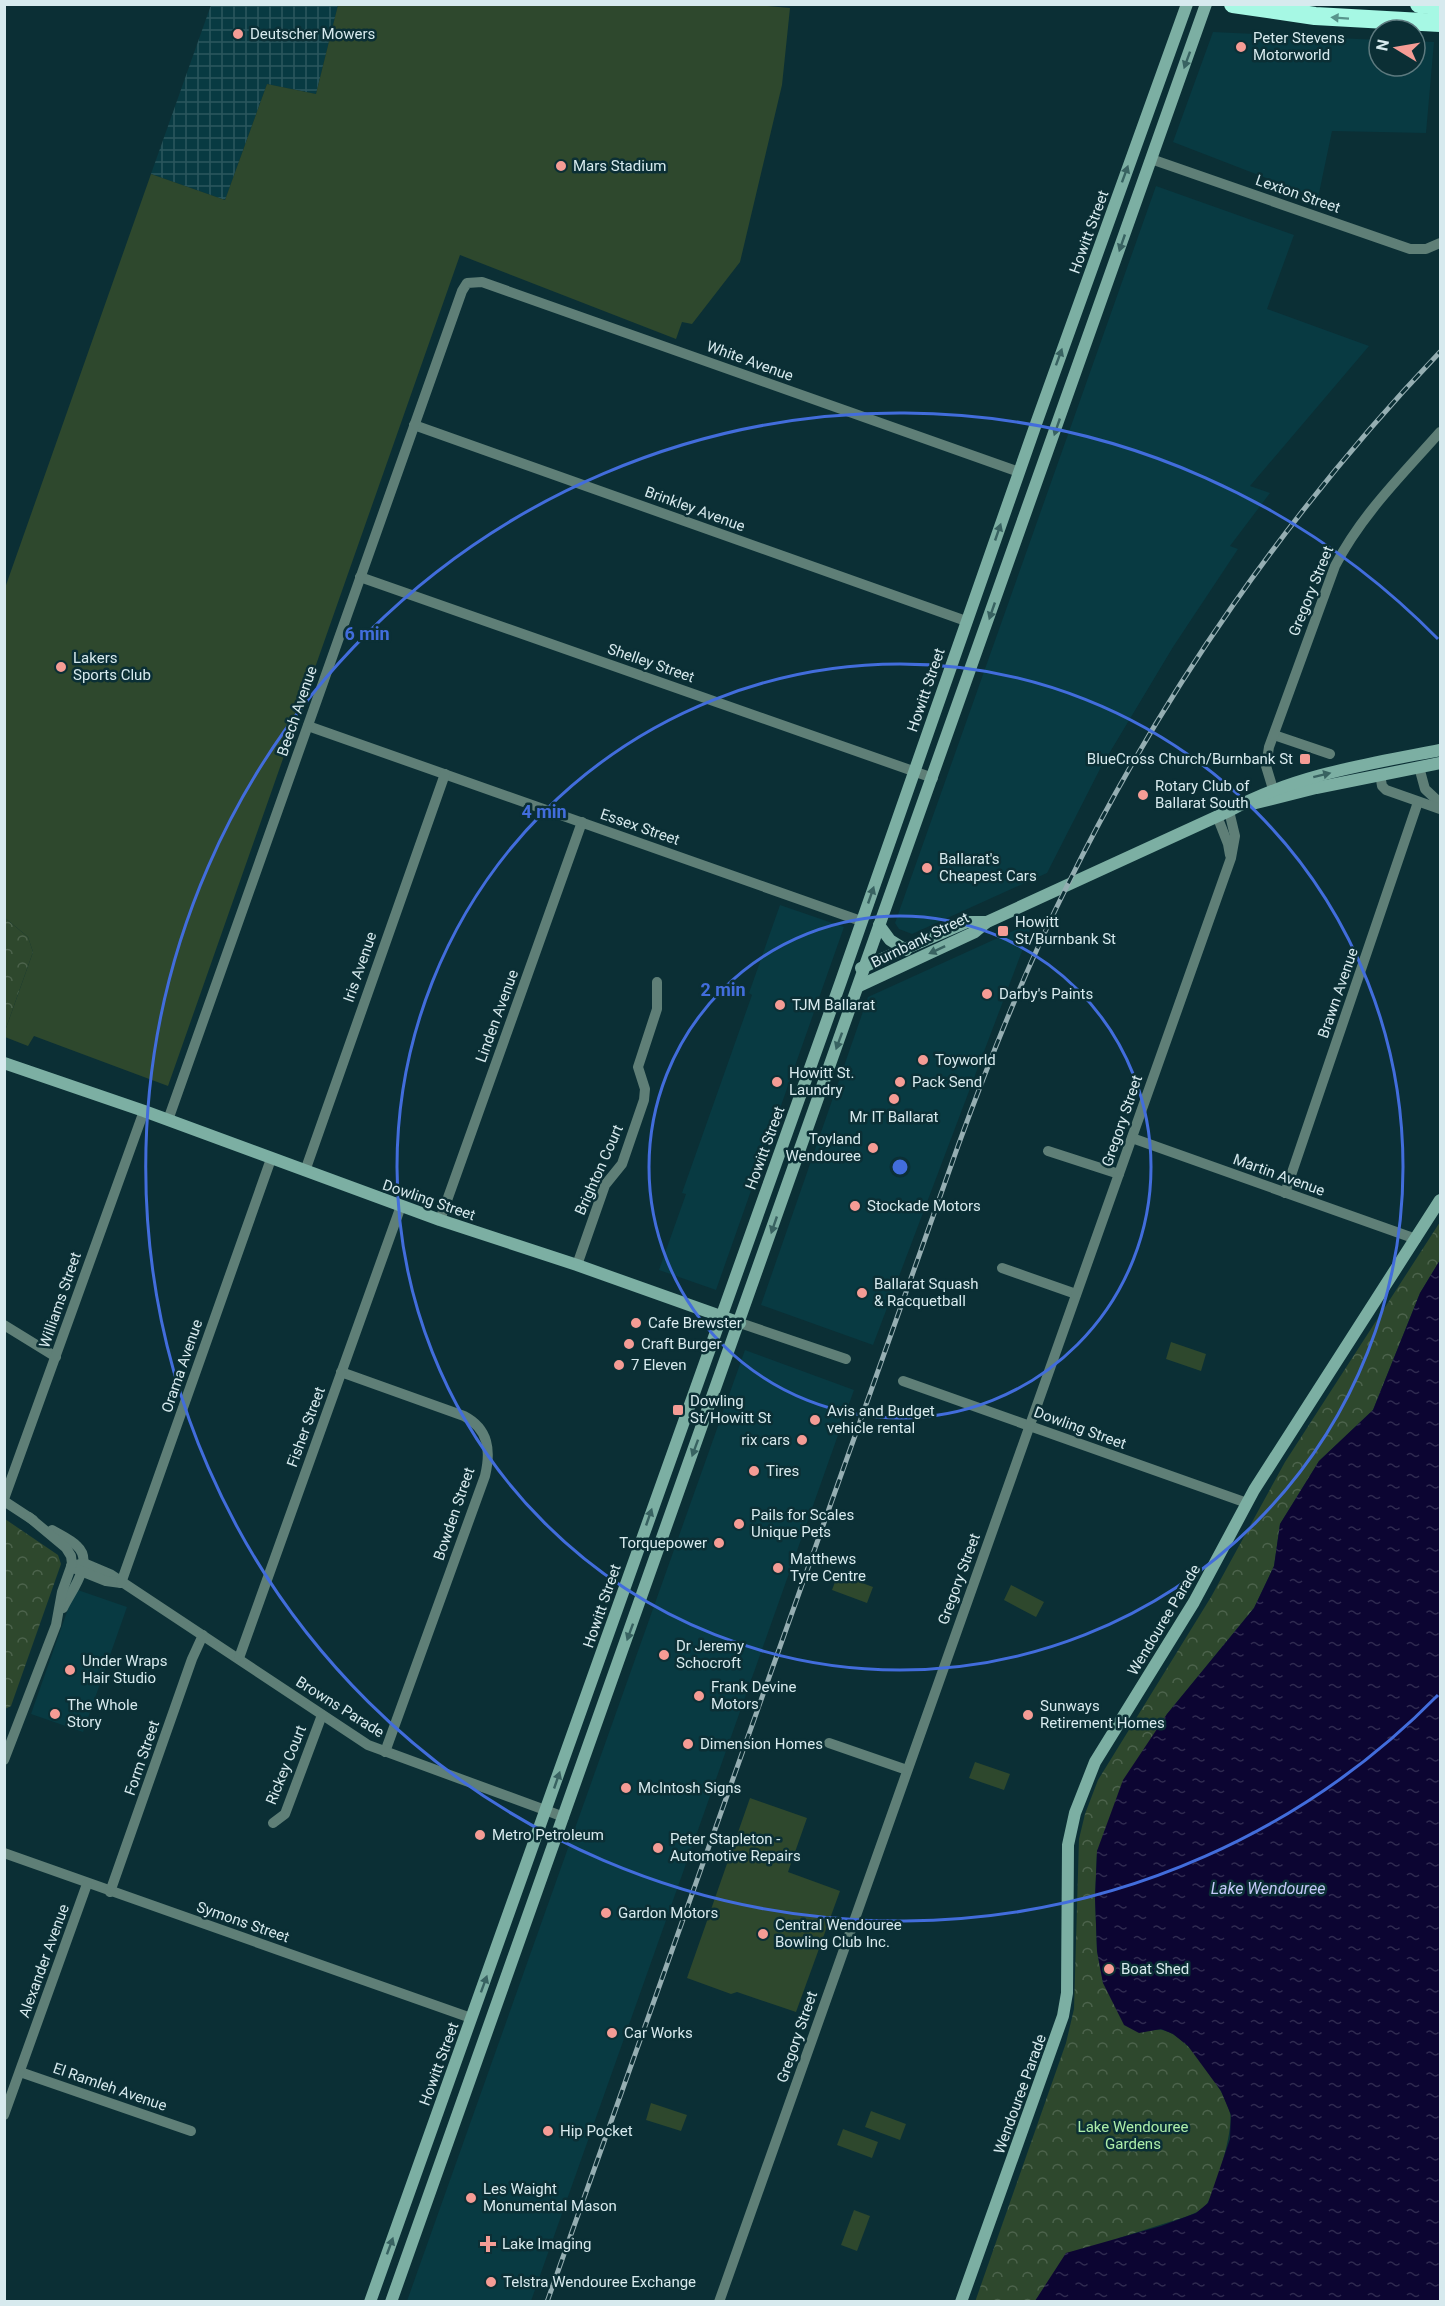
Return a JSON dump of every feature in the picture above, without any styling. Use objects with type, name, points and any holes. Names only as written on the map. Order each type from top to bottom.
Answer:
[{"type":"highway","points":[[1233,4],[1315,16],[1440,23]]},
{"type":"highway","points":[[1419,4],[1440,6]]},
{"type":"main road","name":"Howitt Street","points":[[370,2301],[546,1811],[1186,4]]},
{"type":"main road","points":[[391,2301],[740,1323],[1206,4]]},
{"type":"main road","name":"Burnbank Street","points":[[1223,813],[1307,790],[1380,774],[1418,761],[1440,750]]},
{"type":"main road","points":[[1380,774],[1384,761]]},
{"type":"main road","name":"Burnbank Street","points":[[844,970],[859,986],[975,932],[987,922],[1273,789],[1327,773],[1384,761],[1440,763]]},
{"type":"main road","name":"Burnbank Street","points":[[844,970],[865,968],[967,922],[987,922]]},
{"type":"main road","points":[[879,925],[890,940],[906,950]]},
{"type":"main road","name":"Dowling Street","points":[[4,1063],[144,1111],[440,1220],[577,1265],[740,1323]]},
{"type":"main road","points":[[799,1097],[817,1103]]},
{"type":"main road","name":"Wendouree Parade","points":[[962,2301],[1063,2016],[1066,1993],[1068,1845],[1081,1795],[1104,1746],[1194,1602],[1246,1503],[1440,1200]]},
{"type":"street","name":"Lexton Street","points":[[1151,159],[1410,249],[1421,250],[1438,244]]},
{"type":"street","name":"White Avenue","points":[[470,282],[482,282],[1019,472]]},
{"type":"street","name":"Beech Avenue","points":[[168,1120],[462,291],[470,282]]},
{"type":"street","name":"Brinkley Avenue","points":[[414,425],[966,621]]},
{"type":"street","name":"Gregory Street","points":[[1273,789],[1266,766],[1274,735],[1323,597],[1341,554],[1368,516],[1440,432]]},
{"type":"street","name":"Shelley Street","points":[[360,577],[933,778]]},
{"type":"street","name":"Essex Street","points":[[308,726],[861,921]]},
{"type":"street","points":[[1274,735],[1330,754]]},
{"type":"street","points":[[1418,761],[1425,789],[1440,803]]},
{"type":"street","name":"Iris Avenue","points":[[305,1171],[445,774]]},
{"type":"street","points":[[1380,774],[1382,786],[1386,790],[1440,808]]},
{"type":"street","name":"Brawn Avenue","points":[[1285,1193],[1418,802]]},
{"type":"street","name":"Gregory Street","points":[[718,2301],[1228,867],[1235,836],[1223,813]]},
{"type":"street","name":"Linden Avenue","points":[[440,1220],[582,822]]},
{"type":"street","name":"Brighton Court","points":[[577,1265],[605,1185],[622,1164],[644,1100],[645,1089],[638,1067],[657,1009],[657,982]]},
{"type":"street","name":"Williams Street","points":[[4,1500],[144,1111]]},
{"type":"street","name":"Martin Avenue","points":[[1132,1138],[1416,1239]]},
{"type":"street","points":[[1048,1151],[1119,1174]]},
{"type":"street","name":"Orama Avenue","points":[[121,1583],[271,1159]]},
{"type":"street","name":"Fisher Street","points":[[239,1658],[401,1206]]},
{"type":"street","points":[[1002,1268],[1076,1294]]},
{"type":"street","name":"Dowling Street","points":[[740,1323],[846,1359]]},
{"type":"street","points":[[4,1325],[56,1357]]},
{"type":"street","name":"Bowden Street","points":[[341,1372],[464,1416],[478,1426],[487,1441],[489,1450],[485,1476],[385,1752]]},
{"type":"street","name":"Dowling Street","points":[[903,1381],[1246,1503]]},
{"type":"street","points":[[4,1500],[75,1544],[82,1552],[79,1567],[62,1592],[56,1625],[27,1706],[11,1724],[4,1760]]},
{"type":"street","name":"Browns Parade","points":[[79,1567],[106,1581],[121,1583],[239,1658],[364,1743],[564,1817]]},
{"type":"street","name":"Form Street","points":[[110,1892],[192,1659],[203,1635]]},
{"type":"street","name":"Rickey Court","points":[[273,1823],[285,1814],[322,1715]]},
{"type":"street","points":[[829,1743],[907,1770]]},
{"type":"street","name":"Symons Street","points":[[4,1853],[471,2018]]},
{"type":"street","name":"Alexander Avenue","points":[[4,2115],[87,1884]]},
{"type":"street","name":"El Ramleh Avenue","points":[[20,2072],[190,2131]]},
{"type":"shaded area","points":[[211,5],[338,5],[316,94],[267,84],[225,200],[151,174]]},
{"type":"shaded area","points":[[1213,32],[1367,39],[1367,78],[1427,78],[1427,42],[1434,42],[1426,133],[1332,131],[1318,198],[1173,142]]},
{"type":"shaded area","points":[[1156,186],[1294,235],[1267,309],[1369,346],[1250,486],[1270,493],[1230,546],[1238,549],[1173,647],[1101,767],[1047,873],[912,934],[899,929],[895,923]]},
{"type":"shaded area","points":[[780,905],[844,927],[716,1290],[659,1270],[686,1194],[682,1193],[752,995],[749,993]]},
{"type":"shaded area","points":[[1033,922],[873,1345],[761,1305],[868,997]]},
{"type":"shaded area","points":[[745,1350],[854,1390],[531,2301],[407,2301]]},
{"type":"shaded area","points":[[75,1589],[127,1607],[83,1732],[31,1714]]},
{"type":"green space","points":[[338,5],[757,5],[790,8],[782,85],[740,262],[692,324],[682,322],[676,339],[460,255],[168,1086],[34,1036],[28,1046],[5,1037],[5,1031],[33,952],[28,937],[5,918],[5,588],[151,174],[225,200],[267,84],[316,94]]},
{"type":"green space","points":[[5,918],[28,937],[33,952],[5,1031]]},
{"type":"green space","name":"Lake Wendouree Gardens","points":[[1440,1222],[1440,1260],[1420,1293],[1373,1410],[1319,1461],[1280,1524],[1274,1566],[1254,1608],[1167,1714],[1097,1851],[1095,1898],[1097,1951],[1103,1983],[1139,2032],[1162,2030],[1183,2041],[1213,2077],[1230,2113],[1227,2144],[1211,2195],[1206,2205],[1195,2213],[1119,2238],[1042,2292],[1035,2301],[975,2302],[1066,2043],[1074,2009],[1079,1839],[1085,1814],[1098,1780],[1211,1597],[1285,1462]]},
{"type":"green space","points":[[1171,1342],[1206,1354],[1201,1371],[1166,1359]]},
{"type":"green space","points":[[5,1519],[58,1555],[61,1564],[11,1706],[5,1709]]},
{"type":"green space","points":[[838,1574],[873,1587],[867,1603],[832,1590]]},
{"type":"green space","points":[[1011,1585],[1044,1602],[1036,1617],[1004,1600]]},
{"type":"green space","points":[[975,1762],[1010,1774],[1004,1790],[969,1778]]},
{"type":"green space","name":"Central Wendouree Bowling Club Inc.","points":[[750,1798],[807,1818],[788,1872],[840,1891],[796,2012],[737,1992],[731,1994],[687,1978]]},
{"type":"green space","points":[[651,2103],[687,2115],[681,2131],[646,2120]]},
{"type":"green space","points":[[871,2111],[906,2124],[900,2140],[865,2127]]},
{"type":"green space","points":[[843,2129],[878,2142],[872,2158],[837,2145]]},
{"type":"green space","points":[[854,2210],[870,2216],[857,2251],[841,2245]]},
{"type":"water","name":"Lake Wendouree","points":[[1440,1260],[1440,2301],[1035,2301],[1066,2253],[1161,2226],[1196,2213],[1208,2203],[1230,2139],[1231,2115],[1221,2091],[1188,2046],[1173,2034],[1161,2029],[1139,2033],[1124,2025],[1103,1983],[1097,1951],[1095,1898],[1097,1851],[1123,1780],[1167,1714],[1254,1608],[1274,1566],[1280,1524],[1319,1461],[1373,1410],[1420,1293]]},
{"type":"railway","points":[[547,2302],[958,1146],[1022,982],[1104,814],[1145,742],[1233,605],[1332,474],[1440,352]]},
{"type":"place","name":"Deutscher Mowers","points":[[238,34]]},
{"type":"place","name":"Peter Stevens Motorworld","points":[[1241,47]]},
{"type":"place","name":"Mars Stadium","points":[[561,166]]},
{"type":"place","name":"Lakers Sports Club","points":[[61,667]]},
{"type":"place","name":"BlueCross Church/Burnbank St","points":[[1305,759]]},
{"type":"place","name":"Rotary Club of Ballarat South","points":[[1143,795]]},
{"type":"place","name":"Ballarat's Cheapest Cars","points":[[927,868]]},
{"type":"place","name":"Howitt St/Burnbank St","points":[[1003,931]]},
{"type":"place","name":"Darby's Paints","points":[[987,994]]},
{"type":"place","name":"TJM Ballarat","points":[[780,1005]]},
{"type":"place","name":"Toyworld","points":[[923,1060]]},
{"type":"place","name":"Howitt St. Laundry","points":[[777,1082]]},
{"type":"place","name":"Pack Send","points":[[900,1082]]},
{"type":"place","name":"Mr IT Ballarat","points":[[894,1099]]},
{"type":"place","name":"Toyland Wendouree","points":[[873,1148]]},
{"type":"place","name":"Stockade Motors","points":[[855,1206]]},
{"type":"place","name":"Ballarat Squash & Racquetball","points":[[862,1293]]},
{"type":"place","name":"Cafe Brewster","points":[[636,1323]]},
{"type":"place","name":"Craft Burger","points":[[629,1344]]},
{"type":"place","name":"7 Eleven","points":[[619,1365]]},
{"type":"place","name":"Dowling St/Howitt St","points":[[678,1410]]},
{"type":"place","name":"Avis and Budget vehicle rental","points":[[815,1420]]},
{"type":"place","name":"rix cars","points":[[802,1440]]},
{"type":"place","name":"Tires","points":[[754,1471]]},
{"type":"place","name":"Pails for Scales Unique Pets","points":[[739,1524]]},
{"type":"place","name":"Torquepower","points":[[719,1543]]},
{"type":"place","name":"Matthews Tyre Centre","points":[[778,1568]]},
{"type":"place","name":"Dr Jeremy Schocroft","points":[[664,1655]]},
{"type":"place","name":"Under Wraps Hair Studio","points":[[70,1670]]},
{"type":"place","name":"Frank Devine Motors","points":[[699,1696]]},
{"type":"place","name":"The Whole Story","points":[[55,1714]]},
{"type":"place","name":"Sunways Retirement Homes","points":[[1028,1715]]},
{"type":"place","name":"Dimension Homes","points":[[688,1744]]},
{"type":"place","name":"McIntosh Signs","points":[[626,1788]]},
{"type":"place","name":"Metro Petroleum","points":[[480,1835]]},
{"type":"place","name":"Peter Stapleton - Automotive Repairs","points":[[658,1848]]},
{"type":"place","name":"Gardon Motors","points":[[606,1913]]},
{"type":"place","name":"Central Wendouree Bowling Club Inc.","points":[[763,1934]]},
{"type":"place","name":"Boat Shed","points":[[1109,1969]]},
{"type":"place","name":"Car Works","points":[[612,2033]]},
{"type":"place","name":"Hip Pocket","points":[[548,2131]]},
{"type":"place","name":"Les Waight Monumental Mason","points":[[471,2198]]},
{"type":"place","name":"Lake Imaging","points":[[488,2244]]},
{"type":"place","name":"Telstra Wendouree Exchange","points":[[491,2282]]}]
